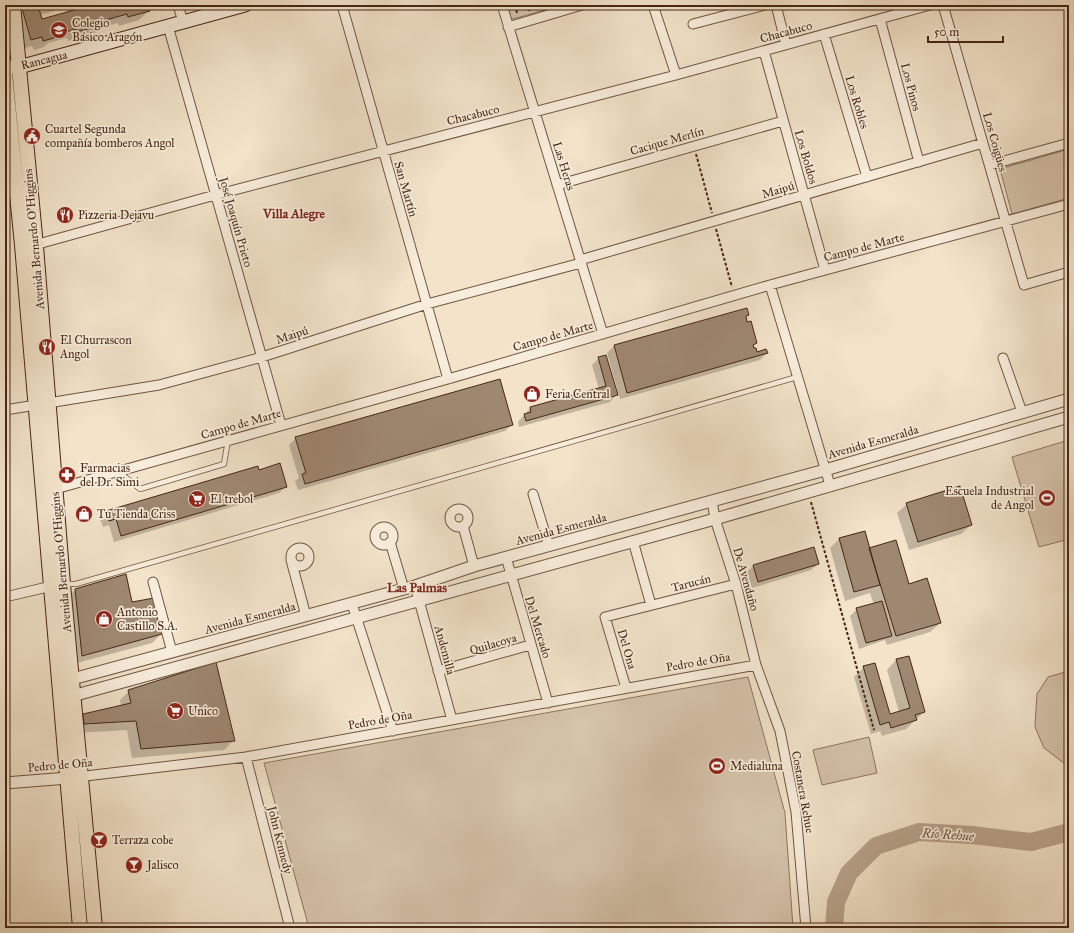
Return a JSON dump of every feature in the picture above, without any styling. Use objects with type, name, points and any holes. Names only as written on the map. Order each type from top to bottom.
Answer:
[{"type":"main road","name":"Avenida Bernardo O'Higgins","points":[[13,5],[19,67],[29,245],[41,404],[74,777],[80,928]]},
{"type":"main road","name":"Rancagua","points":[[5,67],[19,67],[245,5]]},
{"type":"main road","name":"Avenida Bernardo O'Higgins","points":[[5,73],[29,245]]},
{"type":"main road","name":"Avenida Bernardo O'Higgins","points":[[74,777],[95,928]]},
{"type":"street","points":[[178,5],[183,22]]},
{"type":"street","name":"San Martín","points":[[342,5],[448,379]]},
{"type":"street","name":"Las Heras","points":[[502,5],[603,334]]},
{"type":"street","points":[[508,27],[582,5]]},
{"type":"street","points":[[653,5],[676,75]]},
{"type":"street","points":[[693,24],[765,5]]},
{"type":"street","points":[[776,5],[786,45]]},
{"type":"street","name":"Chacabuco","points":[[29,245],[676,75],[930,5]]},
{"type":"street","name":"Los Coigües","points":[[943,5],[1024,285],[1069,272]]},
{"type":"street","name":"Los Pinos","points":[[880,19],[919,162]]},
{"type":"street","name":"José Joaquín Prieto","points":[[168,26],[281,425]]},
{"type":"street","name":"Los Robles","points":[[824,34],[867,177]]},
{"type":"street","name":"Los Boldos","points":[[764,51],[825,270]]},
{"type":"street","name":"Cacique Merlín","points":[[557,185],[783,121]]},
{"type":"street","name":"Maipú","points":[[5,410],[160,385],[262,357],[427,304],[581,262],[983,143]]},
{"type":"street","points":[[990,165],[1069,143]]},
{"type":"street","name":"Campo de Marte","points":[[49,491],[448,379],[770,285],[1069,204]]},
{"type":"street","points":[[770,285],[830,485]]},
{"type":"street","points":[[1003,358],[1022,412]]},
{"type":"street","name":"Avenida Esmeralda","points":[[66,680],[410,588],[474,566],[825,470],[1069,399]]},
{"type":"street","points":[[67,698],[715,519],[1069,417]]},
{"type":"street","points":[[533,494],[549,546]]},
{"type":"street","name":"De Avendaño","points":[[712,501],[715,519],[736,584],[756,665]]},
{"type":"street","points":[[640,521],[638,540],[651,605]]},
{"type":"street","points":[[463,526],[474,566]]},
{"type":"street","points":[[615,528],[619,545]]},
{"type":"street","name":"Andemilla","points":[[390,542],[410,588],[419,601],[452,720]]},
{"type":"street","name":"Del Mercado","points":[[506,558],[530,646],[548,703]]},
{"type":"street","points":[[291,560],[306,616]]},
{"type":"street","points":[[153,582],[172,652]]},
{"type":"street","name":"Tarucán","points":[[605,617],[736,584]]},
{"type":"street","points":[[5,597],[57,585]]},
{"type":"street","points":[[352,604],[392,731]]},
{"type":"street","name":"Del Ona","points":[[605,617],[626,688]]},
{"type":"street","name":"Quilacoya","points":[[438,671],[530,646]]},
{"type":"street","name":"Pedro de Oña","points":[[5,783],[246,758],[756,665]]},
{"type":"street","name":"Costanera Rehue","points":[[756,665],[780,731],[796,812],[806,928]]},
{"type":"street","name":"John Kennedy","points":[[246,758],[290,928]]},
{"type":"lane","points":[[57,585],[76,584],[797,377]]},
{"type":"lane","points":[[118,471],[140,489],[224,464],[228,440]]},
{"type":"path","points":[[516,5],[517,20]]},
{"type":"path","points":[[530,11],[531,5]]},
{"type":"path","points":[[808,491],[874,730]]},
{"type":"shaded area","points":[[504,5],[563,5],[509,20]]},
{"type":"shaded area","points":[[1069,149],[1069,198],[1012,214],[1000,169]]},
{"type":"shaded area","name":"Escuela Industrial de Angol","points":[[1069,440],[1069,539],[1039,547],[1012,457]]},
{"type":"shaded area","points":[[1069,671],[1069,767],[1044,748],[1035,727],[1037,694],[1048,677]]},
{"type":"shaded area","points":[[748,677],[785,813],[793,928],[309,928],[264,763]]},
{"type":"shaded area","points":[[869,737],[877,773],[822,785],[813,750]]},
{"type":"building","name":"Colegio Básico Aragón","points":[[21,5],[54,5],[39,9],[42,19],[78,9],[77,5],[157,5],[149,8],[150,11],[128,17],[127,14],[106,20],[107,23],[77,32],[76,29],[54,35],[54,38],[43,41],[42,37],[31,40]]},
{"type":"building","points":[[747,308],[749,315],[746,316],[747,322],[751,321],[757,343],[753,345],[754,348],[756,348],[757,352],[766,349],[768,353],[627,393],[614,345]]},
{"type":"building","points":[[606,355],[618,395],[526,421],[524,414],[531,412],[530,407],[606,386],[598,357]]},
{"type":"building","points":[[500,379],[513,425],[305,484],[302,474],[306,473],[295,437]]},
{"type":"building","name":"El trebol","points":[[280,463],[287,487],[121,536],[116,519],[109,521],[106,511],[258,466],[259,470]]},
{"type":"building","points":[[960,486],[972,525],[918,542],[906,503]]},
{"type":"building","points":[[865,531],[880,585],[854,592],[839,538]]},
{"type":"building","points":[[896,540],[909,584],[927,578],[941,623],[896,636],[869,548]]},
{"type":"building","points":[[814,547],[819,564],[758,582],[753,565]]},
{"type":"building","points":[[126,574],[132,602],[154,598],[162,634],[82,656],[75,589]]},
{"type":"building","points":[[882,601],[892,636],[866,643],[856,608]]},
{"type":"building","points":[[909,656],[925,712],[915,715],[917,720],[891,728],[889,722],[880,725],[863,666],[875,663],[890,714],[910,708],[896,659]]},
{"type":"building","points":[[216,662],[235,741],[141,749],[136,721],[84,724],[83,714],[131,703],[128,690]]},
{"type":"waterway","name":"Río Rehue","points":[[834,928],[836,902],[849,873],[876,846],[919,832],[972,835],[1031,842],[1069,832]]},
{"type":"place","name":"Colegio Básico Aragón","points":[[59,30]]},
{"type":"place","name":"Cuartel Segunda compañía bomberos Angol","points":[[32,136]]},
{"type":"place","name":"Pizzeria Dejavu","points":[[65,215]]},
{"type":"place","name":"El Churrascon Angol","points":[[47,347]]},
{"type":"place","name":"Feria Central","points":[[532,394]]},
{"type":"place","name":"Farmacias del Dr. Simi","points":[[67,475]]},
{"type":"place","name":"Escuela Industrial de Angol","points":[[1047,498]]},
{"type":"place","name":"El trebol","points":[[197,499]]},
{"type":"place","name":"Tu Tienda Criss","points":[[84,514]]},
{"type":"place","name":"Antonio Castillo S.A.","points":[[104,619]]},
{"type":"place","name":"Unico","points":[[175,711]]},
{"type":"place","name":"Medialuna","points":[[717,766]]},
{"type":"place","name":"Terraza cobe","points":[[99,840]]},
{"type":"place","name":"Jalisco","points":[[134,865]]},
{"type":"district","name":"Villa Alegre","points":[[294,214]]},
{"type":"district","name":"Las Palmas","points":[[417,588]]}]
